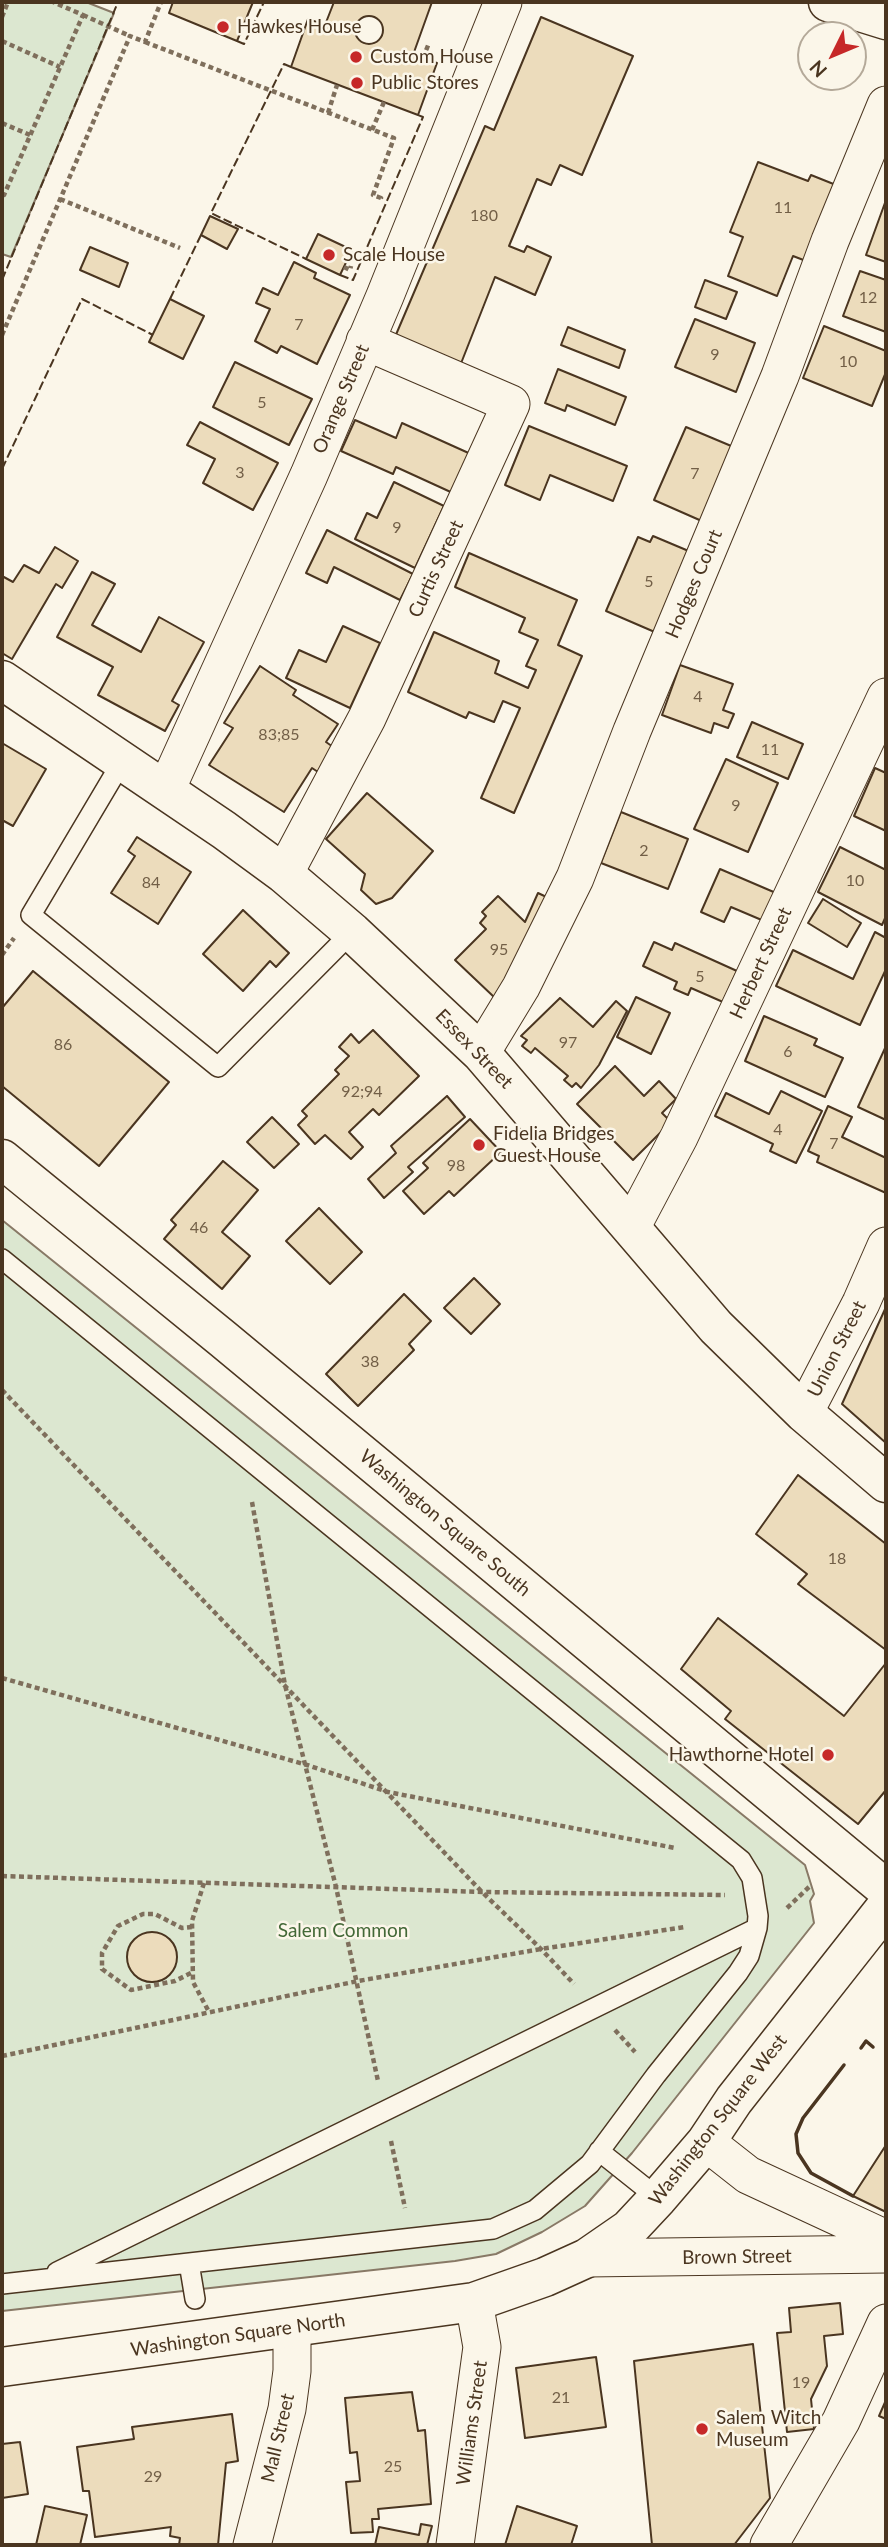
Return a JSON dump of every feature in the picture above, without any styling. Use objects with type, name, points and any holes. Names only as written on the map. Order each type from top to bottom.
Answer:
[{"type":"street","name":"Orange Street","points":[[166,790],[309,475],[503,2]]},
{"type":"street","points":[[828,2],[886,20]]},
{"type":"street","name":"Hodges Court","points":[[481,1053],[521,987],[575,878],[632,731],[780,376],[830,241],[886,105]]},
{"type":"street","name":"Curtis Street","points":[[285,874],[367,718],[511,404],[365,341]]},
{"type":"street","name":"Essex Street","points":[[2,680],[123,760],[285,874],[352,932],[481,1053],[716,1327],[804,1413],[886,1483]]},
{"type":"street","name":"Herbert Street","points":[[632,1226],[680,1137],[886,696]]},
{"type":"street","name":"Washington Square South","points":[[2,1159],[256,1366],[886,1889]]},
{"type":"street","name":"Union Street","points":[[804,1413],[861,1303],[886,1246]]},
{"type":"street","name":"Washington Square West","points":[[474,2302],[545,2277],[587,2258],[629,2229],[706,2142],[734,2100],[886,1907]]},
{"type":"street","points":[[706,2142],[748,2175],[886,2239]]},
{"type":"street","name":"Brown Street","points":[[587,2258],[886,2254]]},
{"type":"street","name":"Washington Square North","points":[[2,2367],[474,2302]]},
{"type":"street","name":"Williams Street","points":[[455,2545],[482,2347],[474,2302]]},
{"type":"street","points":[[769,2545],[841,2421],[886,2323]]},
{"type":"street","name":"Mall Street","points":[[252,2545],[287,2409],[292,2371],[292,2328]]},
{"type":"lane","points":[[123,760],[31,915],[218,1066],[352,932]]},
{"type":"lane","points":[[2,1259],[741,1860],[752,1878],[756,1895],[757,1928],[749,1956],[738,1973],[656,2075],[590,2164],[535,2210],[494,2229],[2,2284]]},
{"type":"lane","points":[[44,2279],[757,1928]]},
{"type":"lane","points":[[599,2151],[658,2198]]},
{"type":"lane","points":[[189,2263],[195,2299]]},
{"type":"path","points":[[2,17],[8,2]]},
{"type":"path","points":[[53,2],[145,42],[394,138],[373,195],[381,198]]},
{"type":"path","points":[[145,42],[161,2]]},
{"type":"path","points":[[2,194],[4,195],[83,15]]},
{"type":"path","points":[[2,335],[130,36]]},
{"type":"path","points":[[2,41],[60,67]]},
{"type":"path","points":[[423,58],[429,43]]},
{"type":"path","points":[[328,113],[337,85]]},
{"type":"path","points":[[372,130],[384,102]]},
{"type":"path","points":[[2,124],[30,135]]},
{"type":"path","points":[[60,199],[180,248]]},
{"type":"path","points":[[2,1390],[482,1892],[541,1949],[656,2075]]},
{"type":"path","points":[[244,1456],[285,1685],[307,1765],[358,1981],[411,2238]]},
{"type":"path","points":[[2,1678],[307,1765],[388,1792],[741,1860]]},
{"type":"path","points":[[2,1876],[482,1892],[756,1895]]},
{"type":"path","points":[[204,1882],[192,1921],[193,1982],[209,2012]]},
{"type":"path","points":[[793,1904],[810,1887]]},
{"type":"path","points":[[192,1927],[181,1928],[155,1914],[143,1914],[118,1926],[102,1953],[102,1969],[131,1990],[175,1981],[193,1972]]},
{"type":"path","points":[[2,2056],[358,1981],[696,1925]]},
{"type":"green space","points":[[2,2],[86,2],[114,13],[11,257],[2,254]]},
{"type":"green space","name":"Salem Common","points":[[2,1220],[805,1865],[814,1894],[810,1901],[814,1923],[632,2153],[585,2206],[542,2232],[496,2254],[455,2261],[2,2311]]},
{"type":"building","name":"Hawkes House","points":[[173,2],[253,2],[237,41],[169,13]]},
{"type":"building","name":"Custom House","points":[[334,2],[432,2],[413,55],[437,63],[418,115],[291,67],[308,19],[325,25]]},
{"type":"building","points":[[369,16],[379,20],[383,30],[379,40],[369,44],[359,40],[355,30],[359,20]]},
{"type":"building","points":[[541,17],[633,56],[582,175],[560,165],[551,185],[537,179],[509,246],[524,252],[527,246],[551,257],[535,295],[495,277],[458,371],[392,344],[485,126],[494,130]]},
{"type":"building","points":[[758,162],[808,181],[811,175],[836,185],[806,261],[793,256],[777,296],[728,276],[743,237],[730,232]]},
{"type":"building","points":[[886,200],[886,262],[866,255]]},
{"type":"building","points":[[210,216],[238,229],[227,249],[201,235]]},
{"type":"building","name":"Scale House","points":[[318,234],[352,250],[340,275],[306,259]]},
{"type":"building","points":[[90,247],[128,263],[119,287],[80,270]]},
{"type":"building","points":[[294,262],[316,273],[314,278],[350,295],[317,364],[281,346],[277,353],[255,341],[270,309],[256,303],[263,288],[278,295]]},
{"type":"building","points":[[860,271],[886,280],[886,332],[843,316]]},
{"type":"building","points":[[705,280],[737,292],[726,319],[695,307]]},
{"type":"building","points":[[170,299],[204,316],[183,359],[149,342]]},
{"type":"building","points":[[695,319],[755,343],[736,392],[675,367]]},
{"type":"building","points":[[824,326],[886,351],[886,372],[872,406],[803,378]]},
{"type":"building","points":[[568,327],[625,350],[619,368],[561,345]]},
{"type":"building","points":[[235,362],[312,399],[289,445],[213,407]]},
{"type":"building","points":[[558,369],[626,397],[615,425],[567,405],[565,411],[545,403]]},
{"type":"building","points":[[355,420],[396,438],[402,423],[473,455],[455,494],[396,467],[393,474],[341,451]]},
{"type":"building","points":[[200,422],[278,463],[253,510],[203,483],[215,459],[187,445]]},
{"type":"building","points":[[529,426],[627,466],[613,501],[550,475],[540,500],[505,485]]},
{"type":"building","points":[[686,427],[736,448],[704,522],[654,500]]},
{"type":"building","points":[[394,482],[444,506],[415,568],[355,539],[367,513],[377,518]]},
{"type":"building","points":[[327,530],[413,574],[400,600],[334,567],[327,583],[306,573]]},
{"type":"building","points":[[653,536],[691,552],[657,633],[606,611],[638,537],[650,542]]},
{"type":"building","points":[[55,547],[78,561],[62,588],[56,584],[12,659],[2,653],[2,576],[13,582],[24,565],[39,573]]},
{"type":"building","points":[[469,553],[577,600],[558,645],[582,656],[514,813],[481,798],[520,708],[503,701],[494,722],[469,712],[466,718],[408,692],[434,632],[499,661],[495,673],[528,688],[536,670],[526,666],[538,640],[519,632],[525,618],[455,587]]},
{"type":"building","points":[[92,572],[115,584],[92,625],[141,652],[159,617],[204,642],[172,701],[179,705],[165,731],[98,695],[113,667],[57,637]]},
{"type":"building","points":[[343,626],[380,643],[350,708],[286,678],[299,650],[326,662]]},
{"type":"building","points":[[680,665],[733,684],[723,710],[734,714],[728,728],[714,723],[711,733],[662,715]]},
{"type":"building","points":[[260,666],[296,690],[293,695],[338,724],[326,742],[336,749],[321,774],[312,768],[284,812],[209,765],[233,728],[224,723]]},
{"type":"building","points":[[752,722],[803,744],[788,779],[737,757]]},
{"type":"building","points":[[2,743],[46,769],[13,826],[2,820]]},
{"type":"building","points":[[726,759],[778,783],[748,852],[694,829]]},
{"type":"building","points":[[875,768],[886,773],[886,831],[854,816]]},
{"type":"building","points":[[367,793],[433,851],[392,898],[376,904],[361,890],[365,874],[326,839]]},
{"type":"building","points":[[621,812],[688,839],[668,889],[601,863]]},
{"type":"building","points":[[137,837],[191,872],[158,924],[111,893],[135,856],[128,851]]},
{"type":"building","points":[[840,847],[886,870],[886,916],[882,925],[818,892]]},
{"type":"building","points":[[720,869],[776,893],[764,921],[731,907],[724,922],[701,912]]},
{"type":"building","points":[[538,893],[557,902],[494,997],[455,960],[486,929],[480,923],[486,916],[482,912],[498,896],[525,922]]},
{"type":"building","points":[[823,899],[861,923],[847,947],[808,923]]},
{"type":"building","points":[[243,910],[289,953],[276,967],[270,961],[243,991],[203,954]]},
{"type":"building","points":[[875,932],[886,938],[886,969],[860,1025],[776,986],[793,950],[853,979]]},
{"type":"building","points":[[654,942],[672,950],[675,943],[737,971],[723,1002],[691,988],[688,995],[674,989],[677,982],[643,966]]},
{"type":"building","points":[[33,971],[169,1082],[99,1166],[2,1086],[2,1008]]},
{"type":"building","points":[[636,997],[670,1013],[651,1054],[617,1037]]},
{"type":"building","points":[[560,998],[593,1027],[616,1001],[627,1011],[599,1065],[581,1088],[576,1083],[572,1087],[564,1080],[568,1076],[535,1048],[531,1053],[522,1046],[527,1040],[521,1036]]},
{"type":"building","points":[[764,1016],[817,1039],[814,1045],[843,1058],[825,1097],[745,1061]]},
{"type":"building","points":[[373,1030],[419,1076],[379,1115],[373,1109],[349,1132],[363,1147],[351,1159],[325,1135],[315,1144],[298,1125],[307,1116],[302,1111],[339,1074],[335,1070],[349,1056],[339,1047],[351,1034],[359,1043]]},
{"type":"building","points":[[886,1046],[886,1120],[858,1107]]},
{"type":"building","points":[[615,1066],[644,1096],[659,1081],[676,1099],[662,1113],[671,1122],[633,1160],[577,1104]]},
{"type":"building","points":[[781,1091],[822,1111],[796,1163],[770,1151],[773,1144],[715,1116],[726,1093],[769,1114]]},
{"type":"building","points":[[447,1096],[465,1117],[408,1167],[413,1172],[384,1198],[368,1179],[396,1153],[391,1146]]},
{"type":"building","points":[[828,1106],[852,1117],[842,1137],[886,1158],[886,1193],[817,1162],[819,1156],[808,1151]]},
{"type":"building","points":[[272,1117],[299,1144],[274,1168],[247,1142]]},
{"type":"building","points":[[470,1119],[501,1152],[454,1196],[449,1191],[424,1214],[403,1191],[428,1168],[423,1163]]},
{"type":"building","points":[[223,1161],[258,1190],[222,1232],[250,1256],[222,1289],[164,1239],[176,1225],[171,1220]]},
{"type":"building","points":[[319,1208],[362,1252],[330,1284],[286,1241]]},
{"type":"building","points":[[474,1278],[500,1304],[471,1334],[444,1308]]},
{"type":"building","points":[[404,1294],[431,1321],[409,1344],[414,1350],[358,1406],[326,1374]]},
{"type":"building","points":[[886,1307],[886,1443],[842,1404]]},
{"type":"building","points":[[798,1475],[886,1544],[886,1650],[798,1584],[807,1574],[756,1534]]},
{"type":"building","name":"Hawthorne Hotel","points":[[718,1618],[844,1716],[886,1663],[886,1790],[858,1824],[725,1719],[731,1711],[681,1669]]},
{"type":"building","points":[[152,1932],[170,1939],[177,1957],[170,1975],[152,1982],[134,1975],[127,1957],[134,1939]]},
{"type":"building","points":[[886,2145],[886,2212],[853,2196]]},
{"type":"building","points":[[840,2303],[843,2334],[824,2336],[827,2366],[811,2399],[814,2429],[787,2432],[777,2333],[791,2332],[789,2308]]},
{"type":"building","name":"Salem Witch Museum","points":[[753,2344],[770,2498],[734,2545],[652,2545],[634,2361]]},
{"type":"building","points":[[596,2357],[606,2427],[525,2438],[516,2368]]},
{"type":"building","points":[[412,2392],[418,2431],[425,2430],[431,2504],[378,2509],[379,2519],[372,2519],[373,2532],[351,2533],[346,2482],[360,2481],[357,2452],[350,2453],[345,2398]]},
{"type":"building","points":[[886,2400],[886,2419],[879,2416]]},
{"type":"building","points":[[232,2414],[238,2461],[226,2463],[218,2545],[179,2545],[180,2538],[170,2536],[171,2527],[95,2537],[89,2491],[83,2491],[77,2447],[134,2439],[132,2427]]},
{"type":"building","points":[[20,2442],[28,2494],[2,2498],[2,2444]]},
{"type":"building","points":[[45,2506],[87,2515],[80,2545],[36,2545]]},
{"type":"building","points":[[517,2506],[577,2526],[571,2545],[505,2545]]},
{"type":"building","points":[[421,2524],[432,2526],[427,2545],[375,2545],[379,2527],[419,2535]]},
{"type":"fence","points":[[2,280],[118,2]]},
{"type":"fence","points":[[237,41],[244,44],[264,2]]},
{"type":"fence","points":[[291,67],[284,64],[211,213],[306,259]]},
{"type":"fence","points":[[340,275],[353,280],[423,117],[418,115]]},
{"type":"fence","points":[[170,299],[201,235]]},
{"type":"fence","points":[[2,469],[82,299],[153,335]]},
{"type":"wall","points":[[861,2048],[866,2041],[873,2047]]},
{"type":"wall","points":[[844,2065],[803,2118],[796,2134],[798,2153],[811,2173],[853,2196]]},
{"type":"place","name":"Hawkes House","points":[[223,27]]},
{"type":"place","name":"Custom House","points":[[356,57]]},
{"type":"place","name":"Public Stores","points":[[357,83]]},
{"type":"place","name":"Scale House","points":[[329,255]]},
{"type":"place","name":"Fidelia Bridges Guest House","points":[[479,1145]]},
{"type":"place","name":"Hawthorne Hotel","points":[[828,1755]]},
{"type":"place","name":"Salem Witch Museum","points":[[702,2429]]}]
